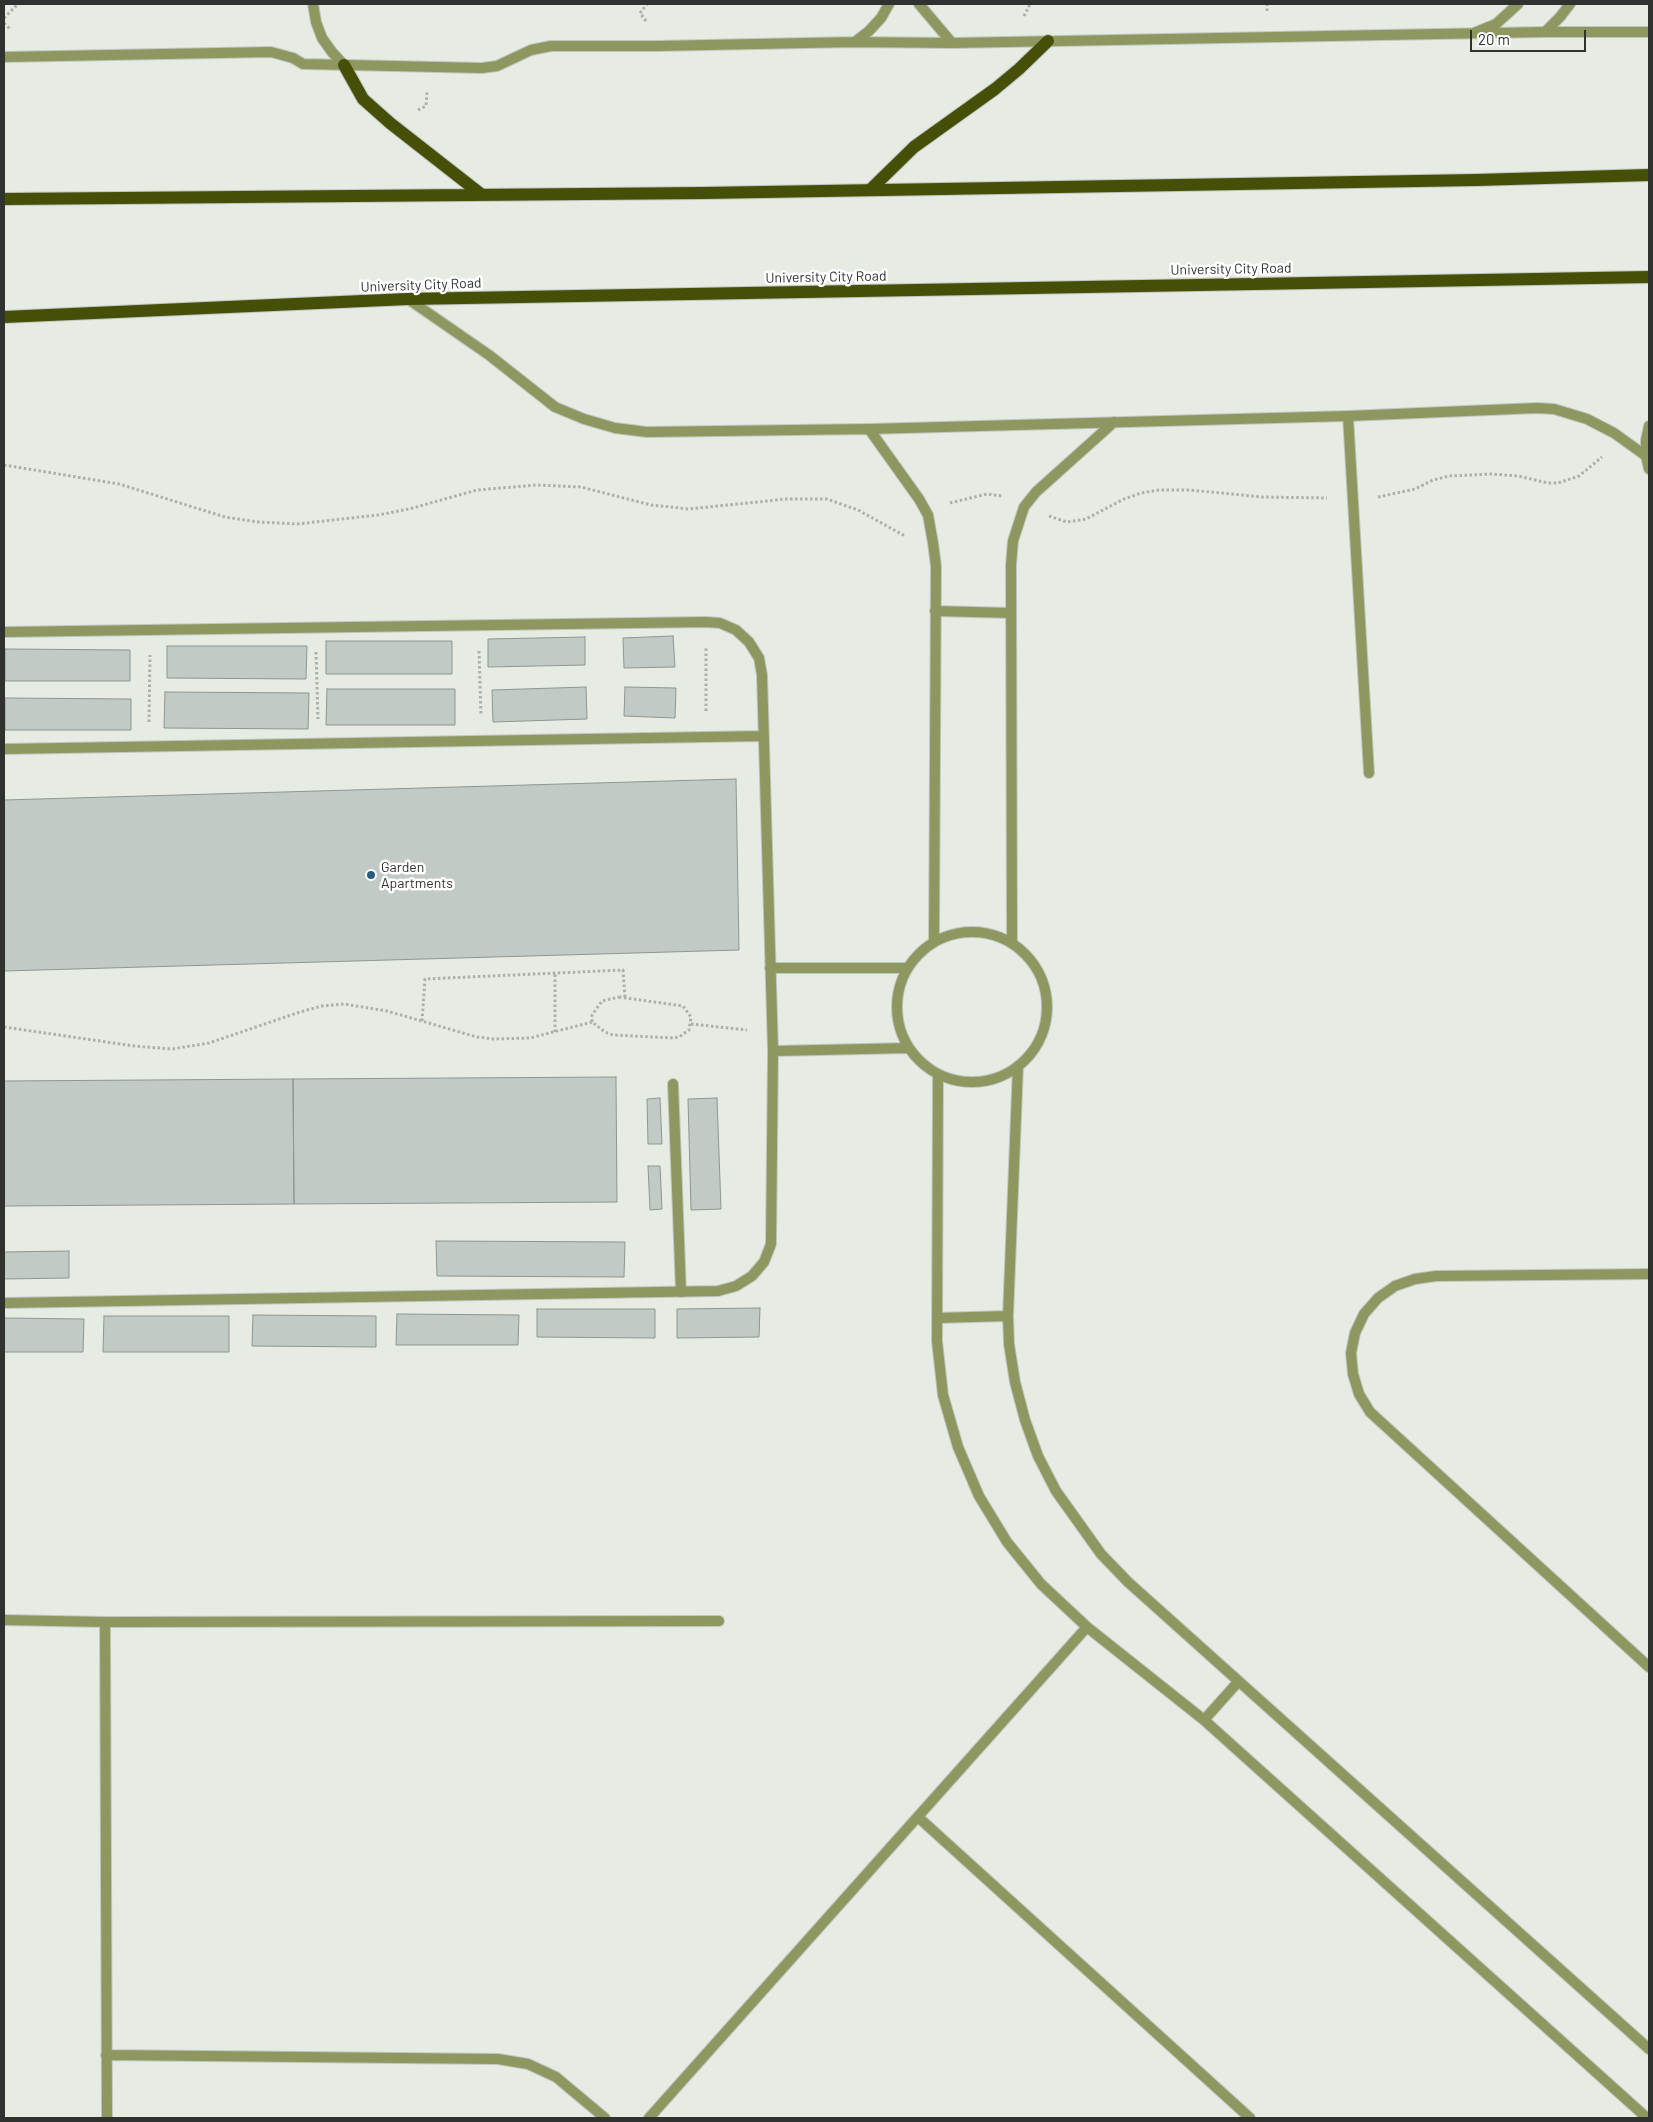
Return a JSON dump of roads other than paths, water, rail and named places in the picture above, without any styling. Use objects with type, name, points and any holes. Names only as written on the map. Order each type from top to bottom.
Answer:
[{"type":"main road","points":[[870,190],[914,147],[1007,79],[1048,41]]},
{"type":"main road","points":[[344,65],[364,100],[390,123],[482,194]]},
{"type":"main road","points":[[4,199],[870,190],[1476,180],[1649,175]]},
{"type":"main road","name":"University City Road","points":[[4,317],[408,299],[1649,277]]},
{"type":"street","points":[[313,4],[316,22],[322,38],[344,65]]},
{"type":"street","points":[[855,42],[869,32],[881,18],[889,4]]},
{"type":"street","points":[[919,4],[952,43]]},
{"type":"street","points":[[1474,33],[1496,24],[1518,4]]},
{"type":"street","points":[[1546,32],[1570,4]]},
{"type":"street","points":[[4,57],[271,52],[293,58],[302,64],[482,68],[497,66],[532,50],[551,46],[855,42],[952,43],[1474,33],[1649,32]]},
{"type":"street","points":[[408,299],[481,349],[555,406],[584,420],[615,428],[647,432],[868,429],[1348,416],[1537,408],[1571,413],[1587,419],[1614,433],[1646,456]]},
{"type":"street","points":[[1348,416],[1369,773]]},
{"type":"street","points":[[1012,943],[1011,565],[1014,541],[1024,507],[1036,492],[1114,422]]},
{"type":"street","points":[[1649,426],[1646,440],[1646,456],[1649,469]]},
{"type":"street","points":[[868,429],[919,499],[928,515],[936,566],[934,942]]},
{"type":"street","points":[[936,611],[1012,613]]},
{"type":"street","points":[[4,632],[706,622],[720,623],[736,630],[750,642],[759,658],[762,675],[773,1051],[771,1244],[764,1262],[752,1276],[736,1286],[718,1291],[681,1292],[4,1303]]},
{"type":"street","points":[[4,749],[764,736]]},
{"type":"street","points":[[973,932],[994,935],[1012,943],[1028,956],[1040,974],[1046,994],[1047,1014],[1042,1034],[1033,1052],[1018,1066],[1003,1075],[987,1081],[970,1082],[954,1080],[938,1074],[917,1059],[900,1030],[896,1008],[899,987],[907,968],[920,953],[934,942],[953,934],[973,932]]},
{"type":"street","points":[[770,968],[907,968]]},
{"type":"street","points":[[773,1051],[909,1048]]},
{"type":"street","points":[[1018,1066],[1008,1316],[1009,1344],[1025,1420],[1038,1456],[1056,1491],[1077,1523],[1101,1554],[1128,1582],[1649,2049]]},
{"type":"street","points":[[938,1074],[936,1318],[943,1395],[958,1447],[979,1496],[1007,1542],[1041,1584],[1087,1627],[1204,1720],[1647,2118]]},
{"type":"street","points":[[673,1084],[681,1292]]},
{"type":"street","points":[[1649,1274],[1436,1276],[1415,1278],[1395,1286],[1364,1314],[1355,1333],[1351,1353],[1352,1374],[1370,1412],[1649,1667]]},
{"type":"street","points":[[936,1318],[1008,1316]]},
{"type":"street","points":[[4,1620],[105,1622],[719,1621]]},
{"type":"street","points":[[105,1622],[106,2118]]},
{"type":"street","points":[[649,2118],[1087,1627]]},
{"type":"street","points":[[1204,1720],[1238,1682]]},
{"type":"street","points":[[918,1816],[1250,2118]]},
{"type":"street","points":[[106,2055],[498,2059],[528,2064],[556,2077],[605,2118]]},
{"type":"place","name":"Garden Apartments","points":[[371,875]]}]
